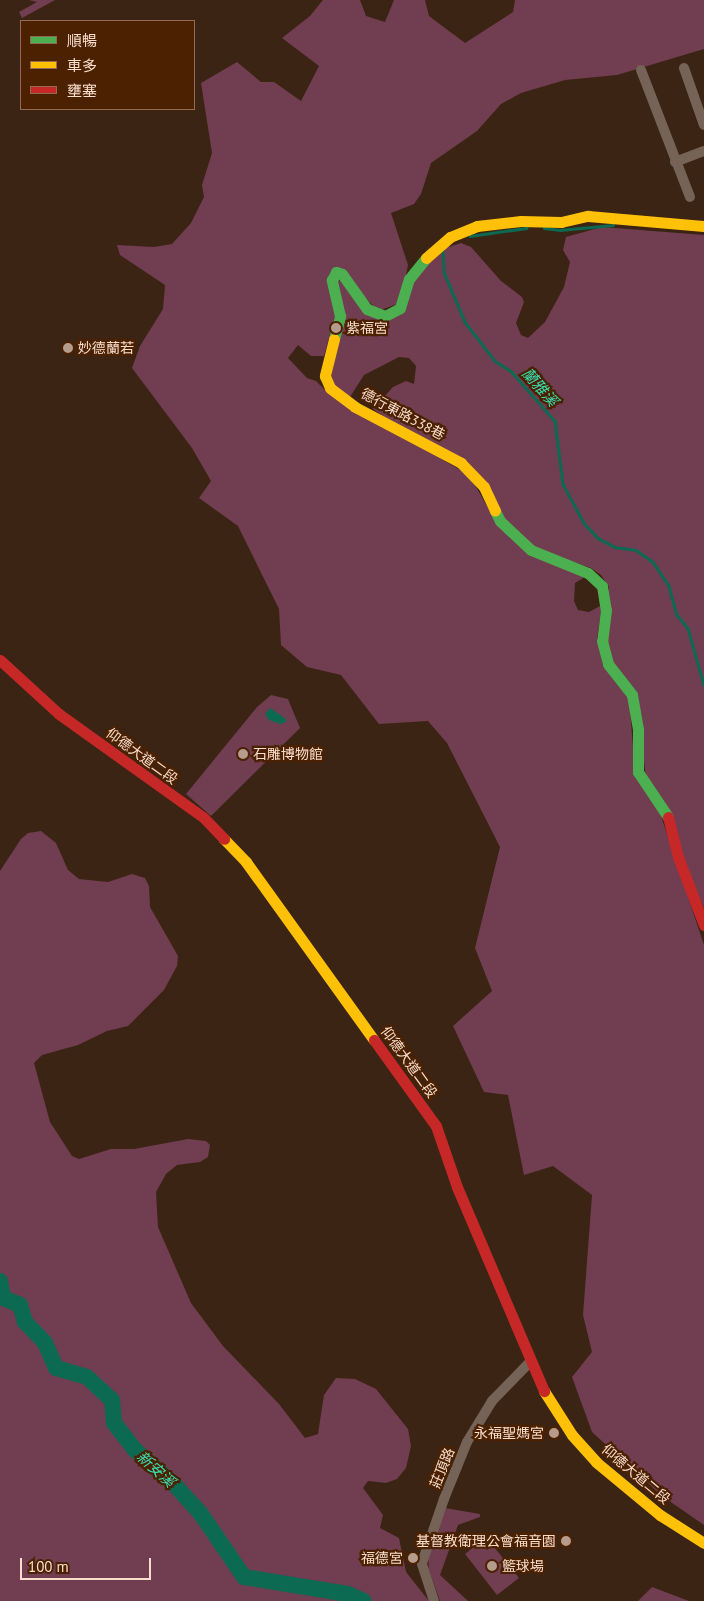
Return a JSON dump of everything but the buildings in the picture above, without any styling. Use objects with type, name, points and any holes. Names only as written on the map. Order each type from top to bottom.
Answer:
[{"type":"street","points":[[684,68],[704,125]]},
{"type":"street","points":[[641,70],[690,197]]},
{"type":"street","points":[[675,162],[704,151]]},
{"type":"street","name":"德行東路338巷","points":[[704,226],[588,216],[561,222],[521,220],[477,226],[450,237],[425,259],[409,279],[400,308],[390,314],[372,313],[342,274],[333,273],[332,283],[340,316],[325,366],[326,382],[355,407],[461,463],[484,487],[500,521],[523,544],[545,557],[588,573],[602,586],[606,610],[602,641],[608,664],[632,695],[638,730],[638,772],[642,782],[667,811],[678,857],[704,925]]},
{"type":"street","name":"仰德大道二段","points":[[0,660],[59,714],[204,818],[246,862],[436,1126],[457,1187],[530,1362],[545,1394],[572,1435],[596,1462],[660,1515],[704,1543]]},
{"type":"street","name":"莊頂路","points":[[434,1601],[422,1563],[444,1499],[467,1442],[492,1401],[530,1362]]},
{"type":"shaded area","points":[[29,0],[55,0],[22,18],[19,12],[37,2]]},
{"type":"shaded area","points":[[323,0],[360,0],[366,16],[385,22],[394,0],[425,0],[429,16],[465,43],[513,12],[515,0],[704,0],[704,49],[617,75],[565,80],[521,93],[501,104],[477,131],[431,163],[421,194],[414,204],[391,213],[408,265],[400,303],[378,311],[339,270],[336,312],[324,356],[311,356],[298,345],[288,358],[307,378],[316,381],[328,393],[462,471],[475,485],[493,517],[585,577],[575,583],[574,601],[578,610],[589,612],[602,605],[597,639],[629,697],[635,771],[659,810],[704,945],[704,1525],[662,1496],[592,1432],[572,1377],[592,1352],[583,1315],[592,1195],[553,1166],[524,1175],[508,1095],[484,1092],[453,1026],[492,991],[475,948],[500,847],[447,743],[428,721],[379,724],[341,675],[307,667],[281,645],[279,609],[238,526],[199,498],[211,481],[192,448],[132,368],[140,346],[163,309],[165,285],[120,255],[117,245],[154,247],[172,244],[191,223],[204,197],[202,185],[212,153],[201,83],[237,62],[261,82],[274,82],[301,101],[319,66],[282,38],[310,16]]},
{"type":"shaded area","points":[[602,227],[704,235],[704,908],[646,780],[641,731],[605,642],[609,587],[601,575],[591,568],[536,549],[500,514],[491,491],[373,409],[393,387],[406,381],[414,384],[416,366],[409,358],[399,357],[364,375],[350,397],[335,388],[329,366],[334,276],[386,319],[412,280],[439,250],[461,243],[471,247],[501,281],[522,297],[524,302],[516,323],[521,335],[528,338],[545,322],[564,287],[570,262],[563,250],[566,237]]},
{"type":"shaded area","points":[[271,695],[288,699],[300,728],[211,816],[186,794],[257,707]]},
{"type":"shaded area","points":[[270,708],[286,719],[286,722],[280,724],[269,720],[265,714]]},
{"type":"shaded area","points":[[41,831],[56,843],[68,870],[79,879],[108,882],[132,874],[145,878],[149,886],[150,907],[178,956],[177,966],[164,990],[128,1026],[107,1031],[78,1045],[42,1055],[34,1063],[50,1122],[72,1156],[79,1159],[111,1149],[134,1149],[188,1139],[206,1141],[210,1145],[208,1157],[200,1162],[177,1165],[166,1174],[156,1192],[158,1227],[191,1303],[223,1346],[279,1404],[305,1438],[318,1434],[324,1395],[336,1378],[355,1379],[376,1389],[408,1429],[411,1446],[406,1468],[397,1479],[386,1483],[368,1481],[363,1488],[383,1515],[380,1528],[399,1538],[406,1572],[429,1601],[0,1601],[0,871],[21,839],[28,833]]},
{"type":"shaded area","points":[[445,1508],[480,1514],[480,1517],[458,1525],[440,1575],[468,1601],[440,1601],[429,1570],[428,1557]]},
{"type":"shaded area","name":"籃球場","points":[[486,1537],[519,1578],[497,1595],[465,1554]]},
{"type":"shaded area","points":[[652,1587],[689,1601],[638,1601]]},
{"type":"waterway","name":"蘭雅溪","points":[[544,228],[560,230],[613,225]]},
{"type":"waterway","name":"蘭雅溪","points":[[470,236],[526,228]]},
{"type":"waterway","name":"蘭雅溪","points":[[443,251],[444,272],[465,322],[495,361],[511,371],[555,421],[563,484],[584,523],[598,538],[615,547],[636,550],[653,562],[669,586],[677,615],[688,628],[704,685]]},
{"type":"waterway","name":"新安溪","points":[[0,1281],[3,1298],[20,1305],[25,1322],[45,1343],[56,1368],[87,1377],[112,1400],[114,1423],[135,1450],[174,1484],[201,1514],[244,1577],[348,1594],[364,1601]]},
{"type":"traffic: fast","points":[[334,339],[340,316],[332,280],[336,272],[342,274],[367,309],[385,316],[400,308],[409,279],[426,258]]},
{"type":"traffic: fast","points":[[495,511],[500,521],[531,550],[588,573],[602,586],[606,610],[602,641],[608,664],[632,695],[638,730],[638,772],[668,817]]},
{"type":"traffic: slow","points":[[426,258],[450,237],[477,226],[521,221],[561,222],[588,216],[704,226]]},
{"type":"traffic: slow","points":[[334,339],[325,376],[330,388],[355,407],[461,463],[484,487],[495,511]]},
{"type":"traffic: slow","points":[[224,839],[246,862],[374,1040]]},
{"type":"traffic: slow","points":[[544,1391],[572,1435],[596,1462],[660,1515],[704,1543]]},
{"type":"traffic: jam","points":[[0,660],[59,714],[204,818],[224,839]]},
{"type":"traffic: jam","points":[[668,817],[678,857],[704,925]]},
{"type":"traffic: jam","points":[[374,1040],[436,1126],[457,1187],[544,1391]]},
{"type":"place","name":"紫福宮","points":[[336,328]]},
{"type":"place","name":"妙德蘭若","points":[[68,348]]},
{"type":"place","name":"石雕博物館","points":[[243,754]]},
{"type":"place","name":"永福聖媽宮","points":[[554,1433]]},
{"type":"place","name":"基督教衛理公會福音園","points":[[566,1541]]},
{"type":"place","name":"福德宮","points":[[413,1558]]},
{"type":"place","name":"籃球場","points":[[492,1566]]}]
